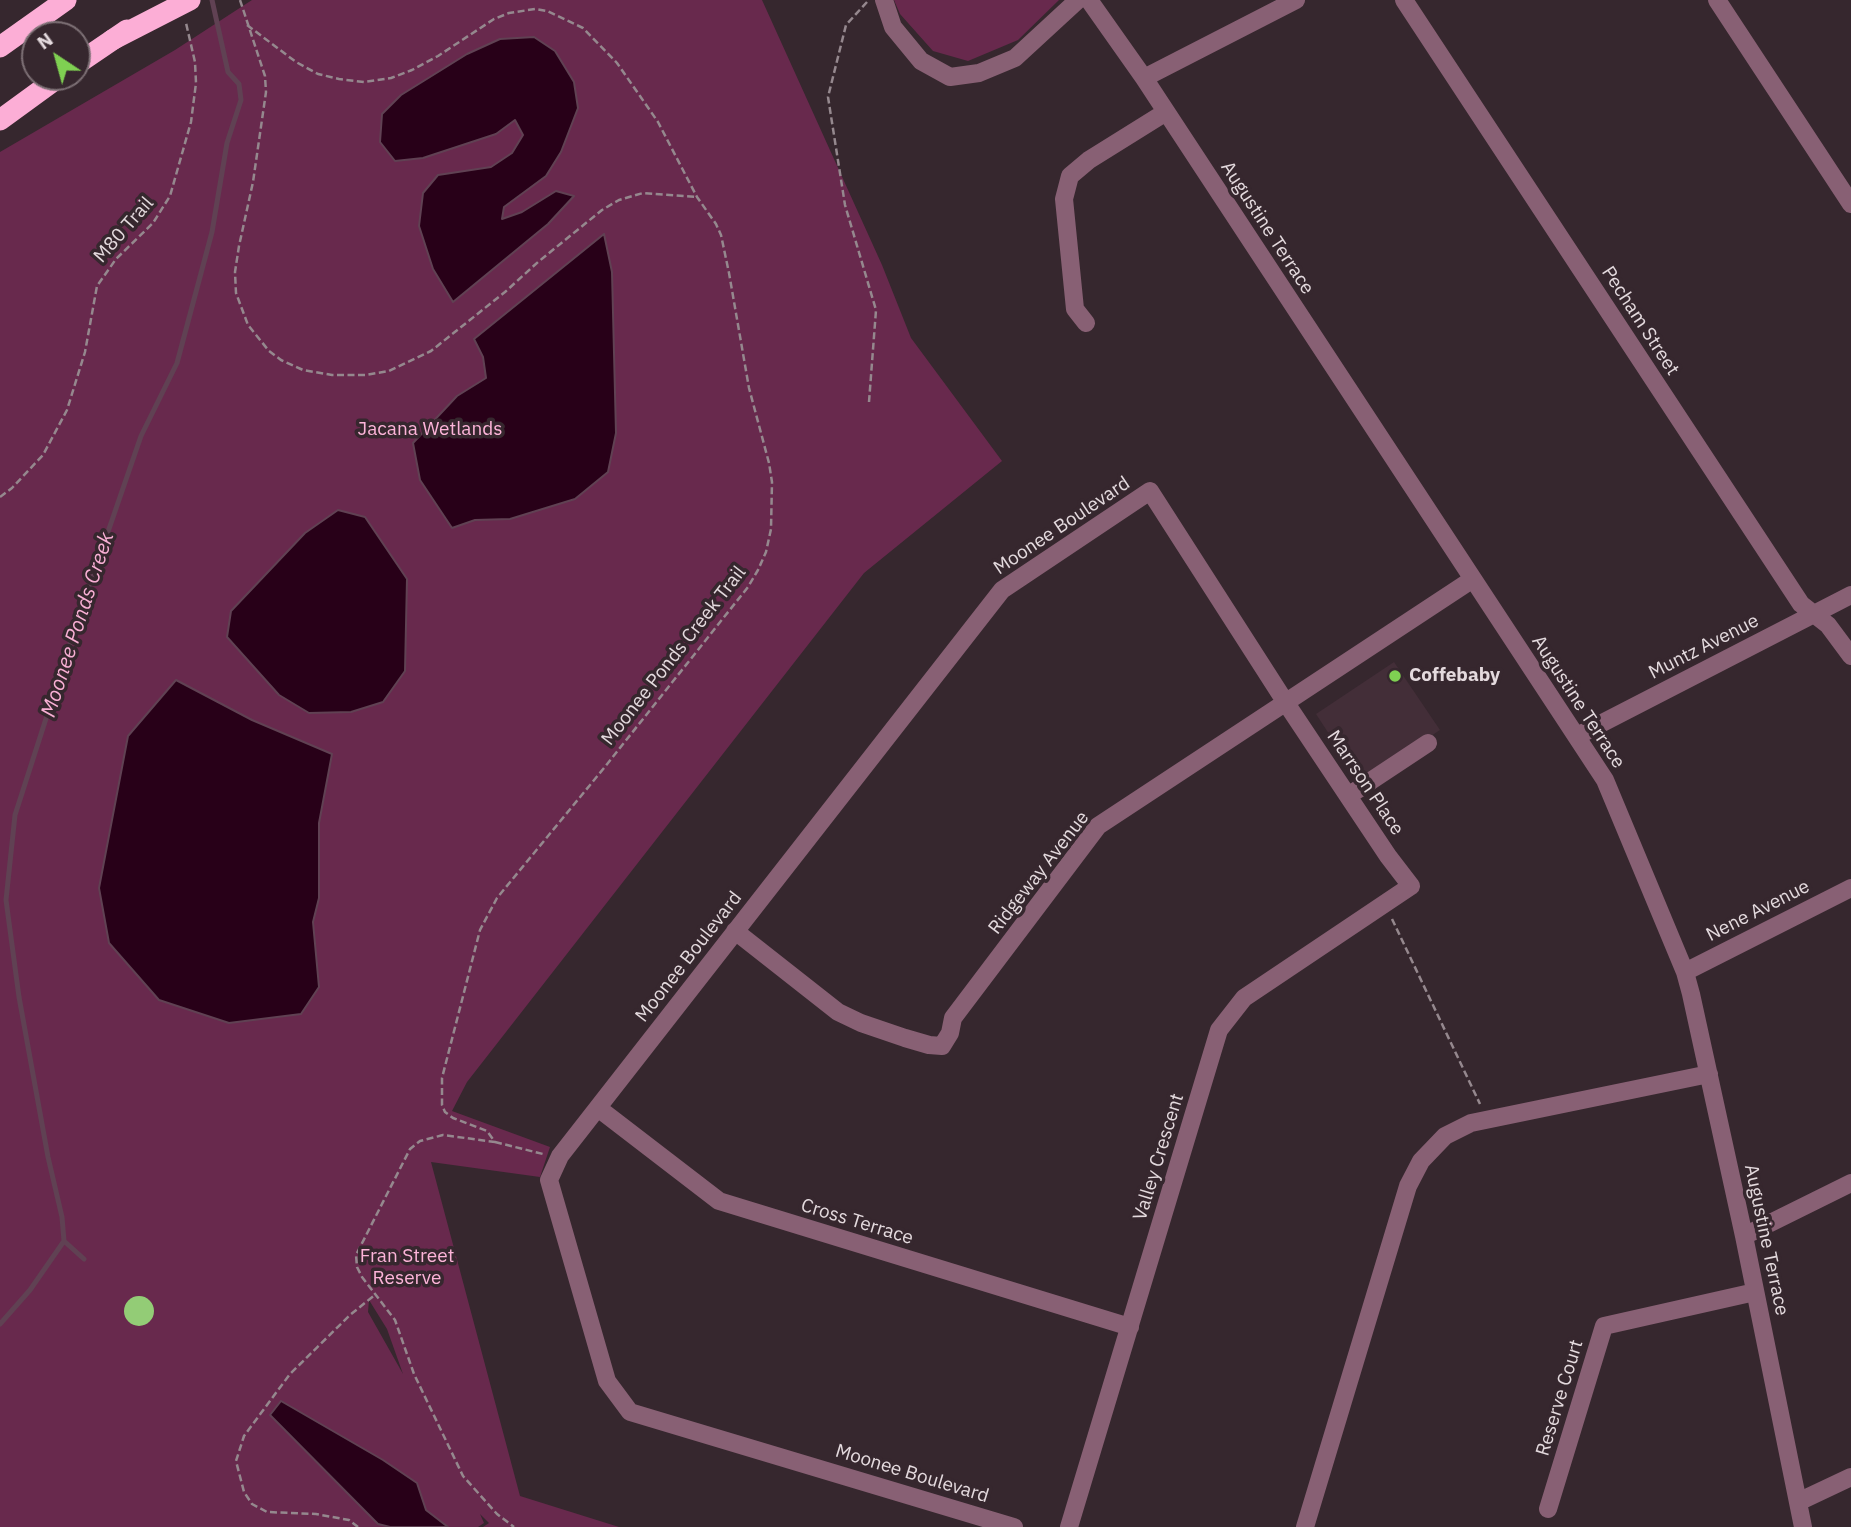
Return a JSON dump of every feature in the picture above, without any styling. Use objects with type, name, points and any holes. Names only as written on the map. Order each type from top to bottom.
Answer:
[{"type":"highway","points":[[0,47],[66,0]]},
{"type":"highway","points":[[91,54],[172,0]]},
{"type":"highway","points":[[112,40],[190,0]]},
{"type":"highway","points":[[0,120],[40,91]]},
{"type":"street","points":[[884,0],[893,27],[921,61],[950,78],[979,73],[1014,58],[1078,0]]},
{"type":"street","name":"Augustine Terrace","points":[[1089,0],[1144,78],[1605,780],[1685,972],[1744,1236],[1803,1527]]},
{"type":"street","points":[[1144,78],[1296,0]]},
{"type":"street","name":"Pecham Street","points":[[1404,0],[1801,604],[1828,625],[1851,656]]},
{"type":"street","points":[[1717,0],[1851,204]]},
{"type":"street","points":[[1086,323],[1075,309],[1064,199],[1070,176],[1089,160],[1166,112]]},
{"type":"street","name":"Moonee Boulevard","points":[[1014,1527],[630,1412],[607,1381],[549,1180],[560,1156],[1002,590],[1150,491],[1286,703]]},
{"type":"street","name":"Ridgeway Avenue","points":[[735,931],[838,1012],[905,1038],[943,1046],[950,1033],[953,1018],[1098,826],[1473,579]]},
{"type":"street","name":"Muntz Avenue","points":[[1577,736],[1851,596]]},
{"type":"street","name":"Marrson Place","points":[[1286,703],[1401,876],[1411,886]]},
{"type":"street","points":[[1348,796],[1428,743]]},
{"type":"street","name":"Valley Crescent","points":[[1069,1527],[1219,1030],[1244,998],[1411,886]]},
{"type":"street","name":"Nene Avenue","points":[[1685,972],[1851,888]]},
{"type":"street","points":[[1305,1527],[1408,1186],[1421,1161],[1445,1136],[1471,1123],[1709,1074]]},
{"type":"street","name":"Cross Terrace","points":[[598,1108],[719,1201],[1130,1327]]},
{"type":"street","points":[[1744,1236],[1851,1183]]},
{"type":"street","name":"Reserve Court","points":[[1548,1509],[1604,1326],[1755,1292]]},
{"type":"street","points":[[1798,1502],[1851,1477]]},
{"type":"path","points":[[240,0],[265,76],[266,93],[253,182],[235,272],[236,293],[244,318],[258,340],[281,360],[303,370],[332,375],[365,375],[389,371],[410,363],[450,337],[602,210],[619,200],[643,193],[697,197]]},
{"type":"path","points":[[869,402],[876,310],[845,205],[828,97],[846,25],[870,0]]},
{"type":"path","name":"Moonee Ponds Creek Trail","points":[[247,25],[296,62],[318,74],[364,82],[391,78],[412,70],[494,19],[509,13],[535,9],[566,19],[583,28],[617,63],[658,122],[720,235],[749,388],[772,482],[771,530],[766,552],[748,587],[497,898],[480,930],[442,1078],[442,1105],[445,1112],[453,1118],[487,1131],[495,1142]]},
{"type":"path","name":"M80 Trail","points":[[0,497],[21,480],[43,455],[67,410],[85,352],[97,286],[116,259],[153,223],[170,196],[191,122],[197,83],[186,23]]},
{"type":"path","points":[[1392,919],[1480,1104]]},
{"type":"path","points":[[514,1527],[497,1514],[463,1476],[414,1374],[395,1320],[362,1277],[357,1268],[356,1255],[410,1149],[419,1141],[443,1135],[495,1142],[540,1154]]},
{"type":"path","points":[[359,1527],[349,1520],[316,1514],[267,1512],[252,1504],[244,1492],[236,1461],[244,1436],[290,1374],[350,1315],[376,1294]]},
{"type":"shaded area","points":[[534,37],[555,51],[574,82],[578,108],[561,152],[546,176],[504,207],[502,219],[522,212],[556,191],[574,196],[548,224],[453,302],[433,269],[419,226],[423,193],[438,175],[491,167],[512,153],[523,135],[515,120],[496,134],[423,158],[395,161],[380,142],[382,114],[401,95],[467,54],[500,39]]},
{"type":"shaded area","points":[[604,234],[612,272],[616,433],[608,472],[575,499],[510,519],[475,520],[452,528],[420,480],[413,443],[457,396],[486,378],[483,357],[474,339]]},
{"type":"shaded area","points":[[338,510],[365,517],[407,579],[405,671],[383,702],[351,712],[309,713],[279,695],[227,637],[231,611],[305,533]]},
{"type":"shaded area","points":[[1394,662],[1440,730],[1361,783],[1316,714]]},
{"type":"shaded area","points":[[176,680],[252,720],[332,754],[319,823],[319,898],[313,922],[319,987],[301,1014],[229,1023],[159,1000],[109,943],[99,888],[128,736]]},
{"type":"shaded area","points":[[281,1401],[383,1460],[417,1483],[426,1510],[448,1527],[390,1527],[378,1524],[270,1415]]},
{"type":"green space","name":"Jacana Wetlands","points":[[252,0],[762,0],[882,265],[911,338],[1002,461],[864,573],[467,1082],[452,1111],[550,1147],[540,1177],[431,1162],[520,1496],[619,1527],[483,1527],[489,1523],[480,1514],[484,1523],[478,1527],[0,1527],[0,152],[175,50]],"holes":[[[369,1300],[387,1329],[403,1374],[368,1312]]]},
{"type":"green space","points":[[894,0],[1059,0],[1018,40],[968,61],[933,51],[900,14]]},
{"type":"building","points":[[139,1296],[150,1300],[154,1311],[150,1322],[139,1326],[128,1322],[124,1311],[128,1300]]},
{"type":"waterway","name":"Moonee Ponds Creek","points":[[84,1259],[64,1241],[62,1217],[48,1157],[19,997],[6,900],[15,815],[141,436],[177,363],[212,232],[227,143],[241,100],[239,84],[228,72],[212,0]]},
{"type":"waterway","points":[[0,1324],[30,1290],[64,1241]]},
{"type":"place","name":"Coffebaby","points":[[1395,676]]},
{"type":"park label","name":"Fran Street Reserve","points":[[407,1268]]}]
